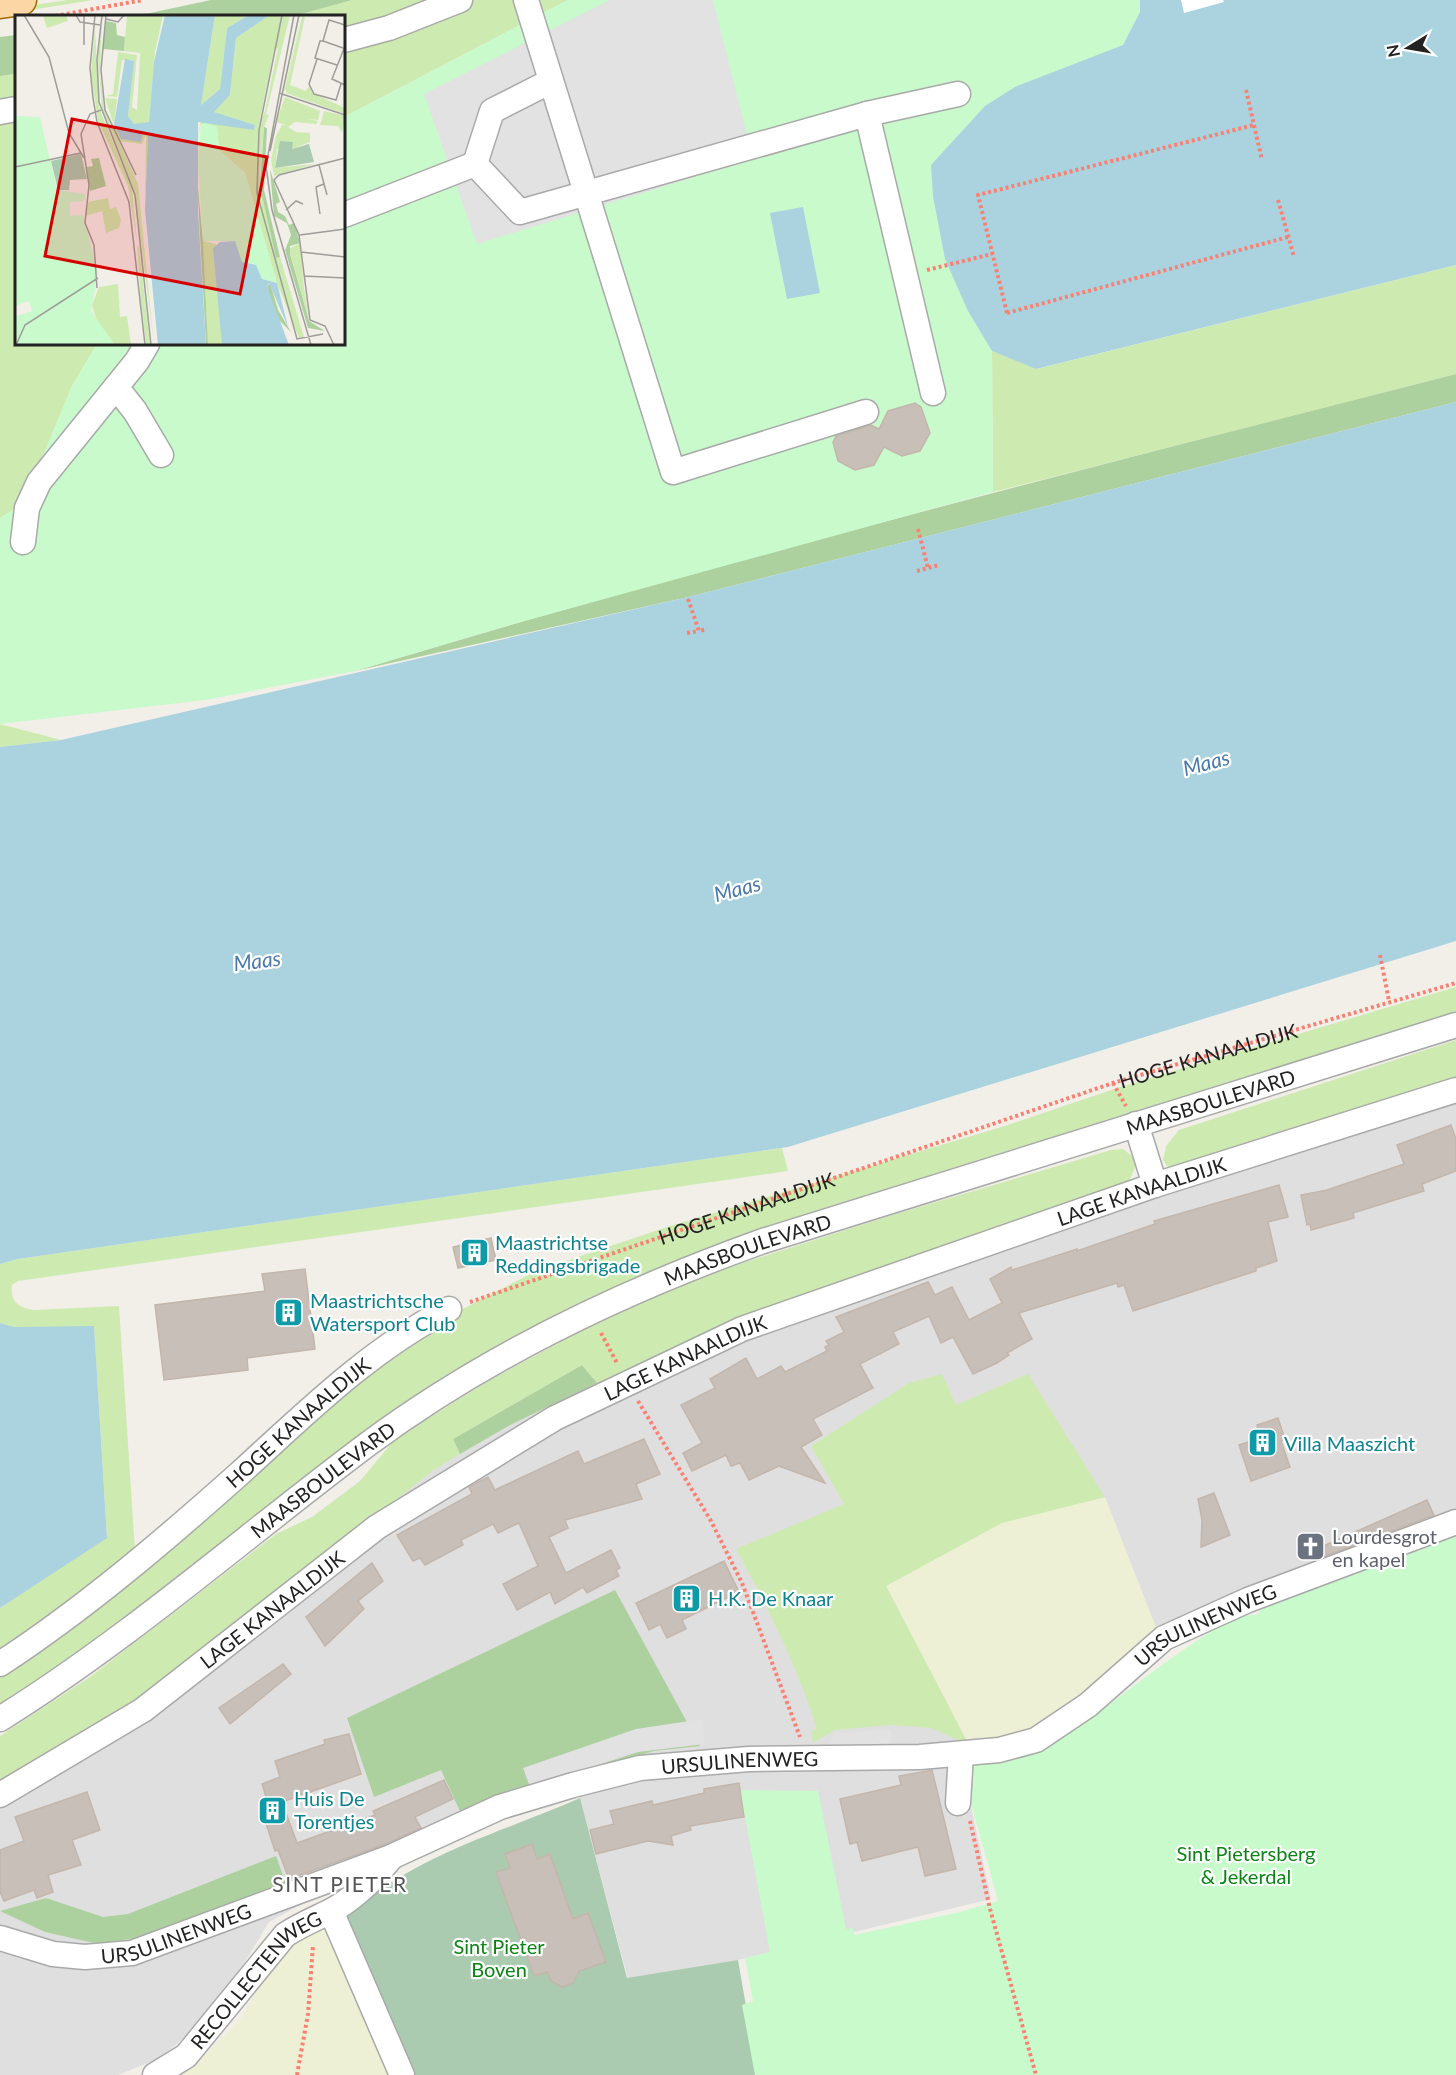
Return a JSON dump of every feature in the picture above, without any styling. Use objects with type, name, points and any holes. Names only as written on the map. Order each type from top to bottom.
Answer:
[{"type":"main road","points":[[0,3],[21,0]]},
{"type":"street","points":[[345,40],[389,28],[460,0]]},
{"type":"street","points":[[526,0],[673,472],[866,412]]},
{"type":"street","points":[[475,164],[492,111],[551,81]]},
{"type":"street","points":[[475,164],[520,212],[867,114],[958,94]]},
{"type":"street","points":[[0,112],[15,109]]},
{"type":"street","points":[[867,114],[933,393]]},
{"type":"street","points":[[345,216],[475,164]]},
{"type":"street","points":[[23,542],[27,508],[39,482],[116,387],[146,345]]},
{"type":"street","points":[[116,387],[135,411],[161,455]]},
{"type":"street","name":"MAASBOULEVARD","points":[[0,1719],[91,1658],[394,1426],[516,1350],[590,1311],[663,1279],[763,1241],[1456,1025]]},
{"type":"street","name":"LAGE KANAALDIJK","points":[[0,1795],[143,1710],[377,1527],[555,1418],[627,1383],[742,1329],[1155,1185],[1456,1090]]},
{"type":"street","points":[[1136,1124],[1155,1185]]},
{"type":"street","name":"HOGE KANAALDIJK","points":[[0,1664],[149,1552],[358,1367],[423,1322],[449,1309]]},
{"type":"street","name":"URSULINENWEG","points":[[0,1938],[53,1954],[85,1957],[132,1953],[392,1857],[500,1807],[640,1768],[749,1759],[961,1754],[999,1750],[1036,1740],[1088,1705],[1164,1638],[1248,1600],[1456,1522]]},
{"type":"street","points":[[958,1803],[961,1754]]},
{"type":"street","name":"RECOLLECTENWEG","points":[[155,2075],[186,2056],[285,1935],[367,1886],[392,1857]]},
{"type":"street","points":[[323,1914],[402,2075]]},
{"type":"path","points":[[60,15],[143,0]]},
{"type":"path","points":[[1246,90],[1262,160]]},
{"type":"path","points":[[1254,125],[978,195],[1007,313],[1288,237]]},
{"type":"path","points":[[1278,200],[1294,257]]},
{"type":"path","points":[[906,274],[992,254]]},
{"type":"path","points":[[918,530],[928,568]]},
{"type":"path","points":[[917,571],[939,565]]},
{"type":"path","points":[[688,599],[699,631]]},
{"type":"path","points":[[687,633],[707,629]]},
{"type":"path","points":[[1380,955],[1389,1001]]},
{"type":"path","name":"HOGE KANAALDIJK","points":[[449,1309],[1113,1083],[1456,983]]},
{"type":"path","points":[[590,1311],[627,1383],[711,1521],[742,1583],[793,1713]]},
{"type":"path","points":[[958,1803],[968,1814],[990,1909],[1036,2075]]},
{"type":"path","points":[[297,2075],[323,1914]]},
{"type":"shaded area","points":[[610,0],[713,0],[753,159],[477,244],[424,94]]},
{"type":"shaded area","points":[[1456,1088],[1456,1514],[1139,1633],[1027,1387],[893,1445],[991,1899],[738,1960],[628,1979],[535,1629],[469,1812],[269,1922],[215,2011],[160,2058],[118,2075],[0,2075],[0,1768],[418,1473],[637,1354]]},
{"type":"shaded area","points":[[703,1719],[704,1744],[638,1752],[530,1787],[523,1768],[636,1729]]},
{"type":"shaded area","points":[[891,1730],[892,1751],[827,1752],[834,1733]]},
{"type":"green space","points":[[68,0],[93,0],[0,15],[0,10]]},
{"type":"green space","points":[[211,0],[352,0],[298,15],[141,15]]},
{"type":"green space","points":[[352,0],[568,0],[345,116],[345,15],[298,15]]},
{"type":"green space","points":[[568,0],[1140,0],[1140,12],[1123,45],[1074,65],[971,121],[958,136],[968,311],[992,351],[993,492],[503,627],[355,671],[205,700],[0,724],[0,518],[23,504],[72,386],[96,345],[345,345],[345,116]]},
{"type":"green space","points":[[15,35],[15,74],[0,76],[0,37]]},
{"type":"green space","points":[[15,74],[15,345],[96,345],[72,386],[23,504],[0,518],[0,76]]},
{"type":"green space","points":[[1456,265],[1456,374],[993,492],[992,351],[1037,369]]},
{"type":"green space","points":[[1456,374],[1456,402],[684,598],[355,671],[766,553]]},
{"type":"green space","points":[[0,724],[61,740],[0,747]]},
{"type":"green space","points":[[1456,987],[1456,1016],[1212,1087],[775,1224],[635,1278],[578,1304],[425,1391],[372,1426],[104,1635],[0,1707],[0,1670],[371,1367],[430,1326],[536,1271],[667,1227],[1008,1125],[1117,1088]]},
{"type":"green space","points":[[1456,1040],[1456,1086],[1170,1170],[1163,1160],[1166,1146],[1179,1130]]},
{"type":"green space","points":[[782,1148],[788,1171],[18,1281],[12,1285],[12,1296],[16,1303],[28,1309],[119,1306],[135,1551],[0,1651],[0,1608],[107,1537],[94,1327],[14,1327],[0,1323],[0,1264],[18,1259]]},
{"type":"green space","points":[[1123,1149],[1132,1156],[1136,1165],[1127,1186],[724,1329],[641,1362],[597,1383],[582,1365],[453,1439],[460,1454],[432,1471],[128,1708],[0,1787],[0,1736],[90,1677],[276,1534],[312,1517],[360,1481],[395,1439],[490,1380],[588,1327],[695,1278],[899,1213],[1111,1150]]},
{"type":"green space","points":[[582,1365],[597,1383],[510,1425],[460,1454],[453,1439]]},
{"type":"green space","points":[[942,1374],[956,1405],[1028,1374],[1105,1497],[1002,1523],[886,1586],[969,1745],[931,1728],[890,1725],[835,1730],[813,1743],[811,1731],[817,1729],[791,1660],[736,1549],[844,1504],[811,1446],[909,1383]]},
{"type":"green space","points":[[1105,1497],[1159,1635],[1090,1696],[1027,1732],[969,1745],[886,1586],[1002,1523]]},
{"type":"green space","name":"Sint Pietersberg & Jekerdal","points":[[1456,1525],[1456,2075],[755,2075],[742,2005],[753,2001],[745,1958],[770,1952],[740,1790],[818,1791],[846,1929],[853,1928],[854,1935],[960,1912],[998,1901],[961,1767],[1013,1759],[1042,1750],[1063,1738],[1184,1649],[1214,1630],[1239,1618],[1257,1615],[1263,1607]]},
{"type":"green space","points":[[615,1590],[700,1746],[654,1751],[598,1767],[464,1820],[441,1770],[374,1797],[347,1718]]},
{"type":"green space","name":"Sint Pieter Boven","points":[[580,1798],[627,1978],[738,1960],[758,2075],[414,2075],[346,1917],[400,1877],[428,1862]]},
{"type":"green space","points":[[276,1856],[286,1884],[141,1937],[98,1944],[45,1932],[0,1911],[46,1898],[103,1917],[128,1914]]},
{"type":"green space","points":[[346,1917],[414,2075],[180,2075],[195,2065],[239,2021],[263,1980],[301,1935]]},
{"type":"water","points":[[1140,0],[1456,0],[1456,265],[1036,369],[992,351],[968,311],[945,259],[933,196],[931,165],[985,106],[1015,87],[1123,45],[1140,12]]},
{"type":"water","points":[[803,207],[820,293],[787,299],[770,213]]},
{"type":"water","name":"Maas","points":[[1456,402],[1456,941],[788,1147],[18,1259],[0,1264],[0,747],[61,740],[684,598]]},
{"type":"water","points":[[0,1323],[14,1327],[94,1326],[107,1538],[0,1608]]},
{"type":"pier","points":[[1181,0],[1223,0],[1224,2],[1184,13]]},
{"type":"building","points":[[915,403],[921,407],[930,433],[920,451],[902,456],[884,447],[874,465],[855,470],[838,461],[833,442],[836,436],[871,425],[879,429],[888,411]]},
{"type":"building","points":[[1451,1125],[1456,1139],[1456,1171],[1422,1184],[1424,1191],[1353,1213],[1354,1218],[1311,1230],[1310,1224],[1307,1225],[1301,1195],[1327,1190],[1404,1164],[1397,1145]]},
{"type":"building","points":[[1279,1185],[1288,1217],[1268,1222],[1277,1261],[1256,1268],[1256,1271],[1133,1311],[1124,1285],[1118,1287],[1117,1283],[1019,1313],[1032,1339],[1007,1353],[1009,1355],[997,1363],[973,1374],[953,1337],[941,1343],[929,1316],[893,1332],[899,1344],[860,1364],[873,1388],[813,1419],[822,1435],[801,1447],[825,1483],[779,1466],[749,1480],[740,1463],[731,1466],[726,1455],[692,1471],[683,1453],[702,1443],[681,1405],[715,1388],[710,1379],[746,1358],[757,1379],[781,1366],[785,1372],[827,1351],[825,1347],[829,1345],[826,1341],[844,1332],[836,1317],[928,1282],[935,1295],[952,1287],[969,1320],[1002,1303],[990,1279],[1011,1267],[1012,1270],[1077,1249],[1077,1251],[1155,1224],[1154,1221]]},
{"type":"building","name":"Maastrichtse Reddingsbrigade","points":[[491,1238],[496,1260],[458,1268],[453,1247]]},
{"type":"building","points":[[305,1269],[315,1349],[247,1358],[248,1370],[164,1380],[155,1305],[265,1291],[262,1274]]},
{"type":"building","name":"Villa Maaszicht","points":[[1278,1418],[1285,1439],[1281,1441],[1290,1467],[1251,1481],[1239,1445],[1260,1438],[1257,1425]]},
{"type":"building","points":[[644,1439],[660,1474],[636,1484],[642,1499],[565,1520],[568,1528],[549,1537],[566,1573],[611,1550],[620,1568],[616,1570],[619,1576],[587,1593],[583,1587],[555,1604],[550,1592],[517,1610],[503,1584],[538,1566],[519,1523],[498,1533],[493,1524],[461,1540],[463,1545],[425,1565],[420,1558],[413,1561],[397,1535],[472,1494],[469,1487],[488,1477],[495,1490],[578,1451],[584,1464]]},
{"type":"building","points":[[1214,1493],[1230,1535],[1201,1547],[1202,1520],[1198,1499]]},
{"type":"building","points":[[1427,1500],[1434,1515],[1323,1557],[1319,1548]]},
{"type":"building","name":"H.K. De Knaar","points":[[724,1561],[739,1592],[682,1620],[686,1629],[667,1638],[660,1624],[649,1630],[636,1603]]},
{"type":"building","points":[[372,1563],[383,1581],[358,1601],[364,1609],[325,1646],[306,1617]]},
{"type":"building","points":[[283,1664],[291,1674],[230,1724],[219,1708]]},
{"type":"building","points":[[349,1734],[361,1774],[282,1802],[297,1843],[375,1815],[373,1811],[444,1780],[453,1799],[415,1817],[421,1828],[386,1844],[289,1879],[278,1850],[275,1851],[260,1805],[268,1803],[262,1784],[280,1777],[275,1761],[325,1744],[324,1740]]},
{"type":"building","points":[[932,1770],[956,1869],[925,1876],[918,1847],[862,1861],[857,1842],[850,1844],[840,1799],[901,1785],[899,1776]]},
{"type":"building","points":[[739,1783],[744,1817],[690,1826],[691,1830],[671,1836],[673,1845],[648,1841],[596,1854],[590,1830],[614,1824],[610,1811],[652,1801],[653,1805],[704,1793],[704,1789]]},
{"type":"building","points":[[87,1792],[100,1830],[72,1840],[81,1865],[48,1875],[53,1892],[37,1898],[34,1890],[4,1901],[0,1892],[0,1850],[24,1841],[15,1817]]},
{"type":"building","points":[[532,1844],[537,1859],[550,1854],[573,1919],[588,1913],[606,1962],[579,1971],[573,1983],[562,1987],[551,1981],[547,1972],[534,1976],[496,1872],[510,1868],[505,1854]]},
{"type":"place","name":"Maastrichtse Reddingsbrigade","points":[[474,1253]]},
{"type":"place","name":"Maastrichtsche Watersport Club","points":[[289,1312]]},
{"type":"place","name":"Villa Maaszicht","points":[[1263,1443]]},
{"type":"place","name":"Lourdesgrot en kapel","points":[[1311,1547]]},
{"type":"place","name":"H.K. De Knaar","points":[[687,1598]]},
{"type":"place","name":"Huis De Torentjes","points":[[273,1810]]},
{"type":"district","name":"SINT PIETER","points":[[340,1883]]}]
